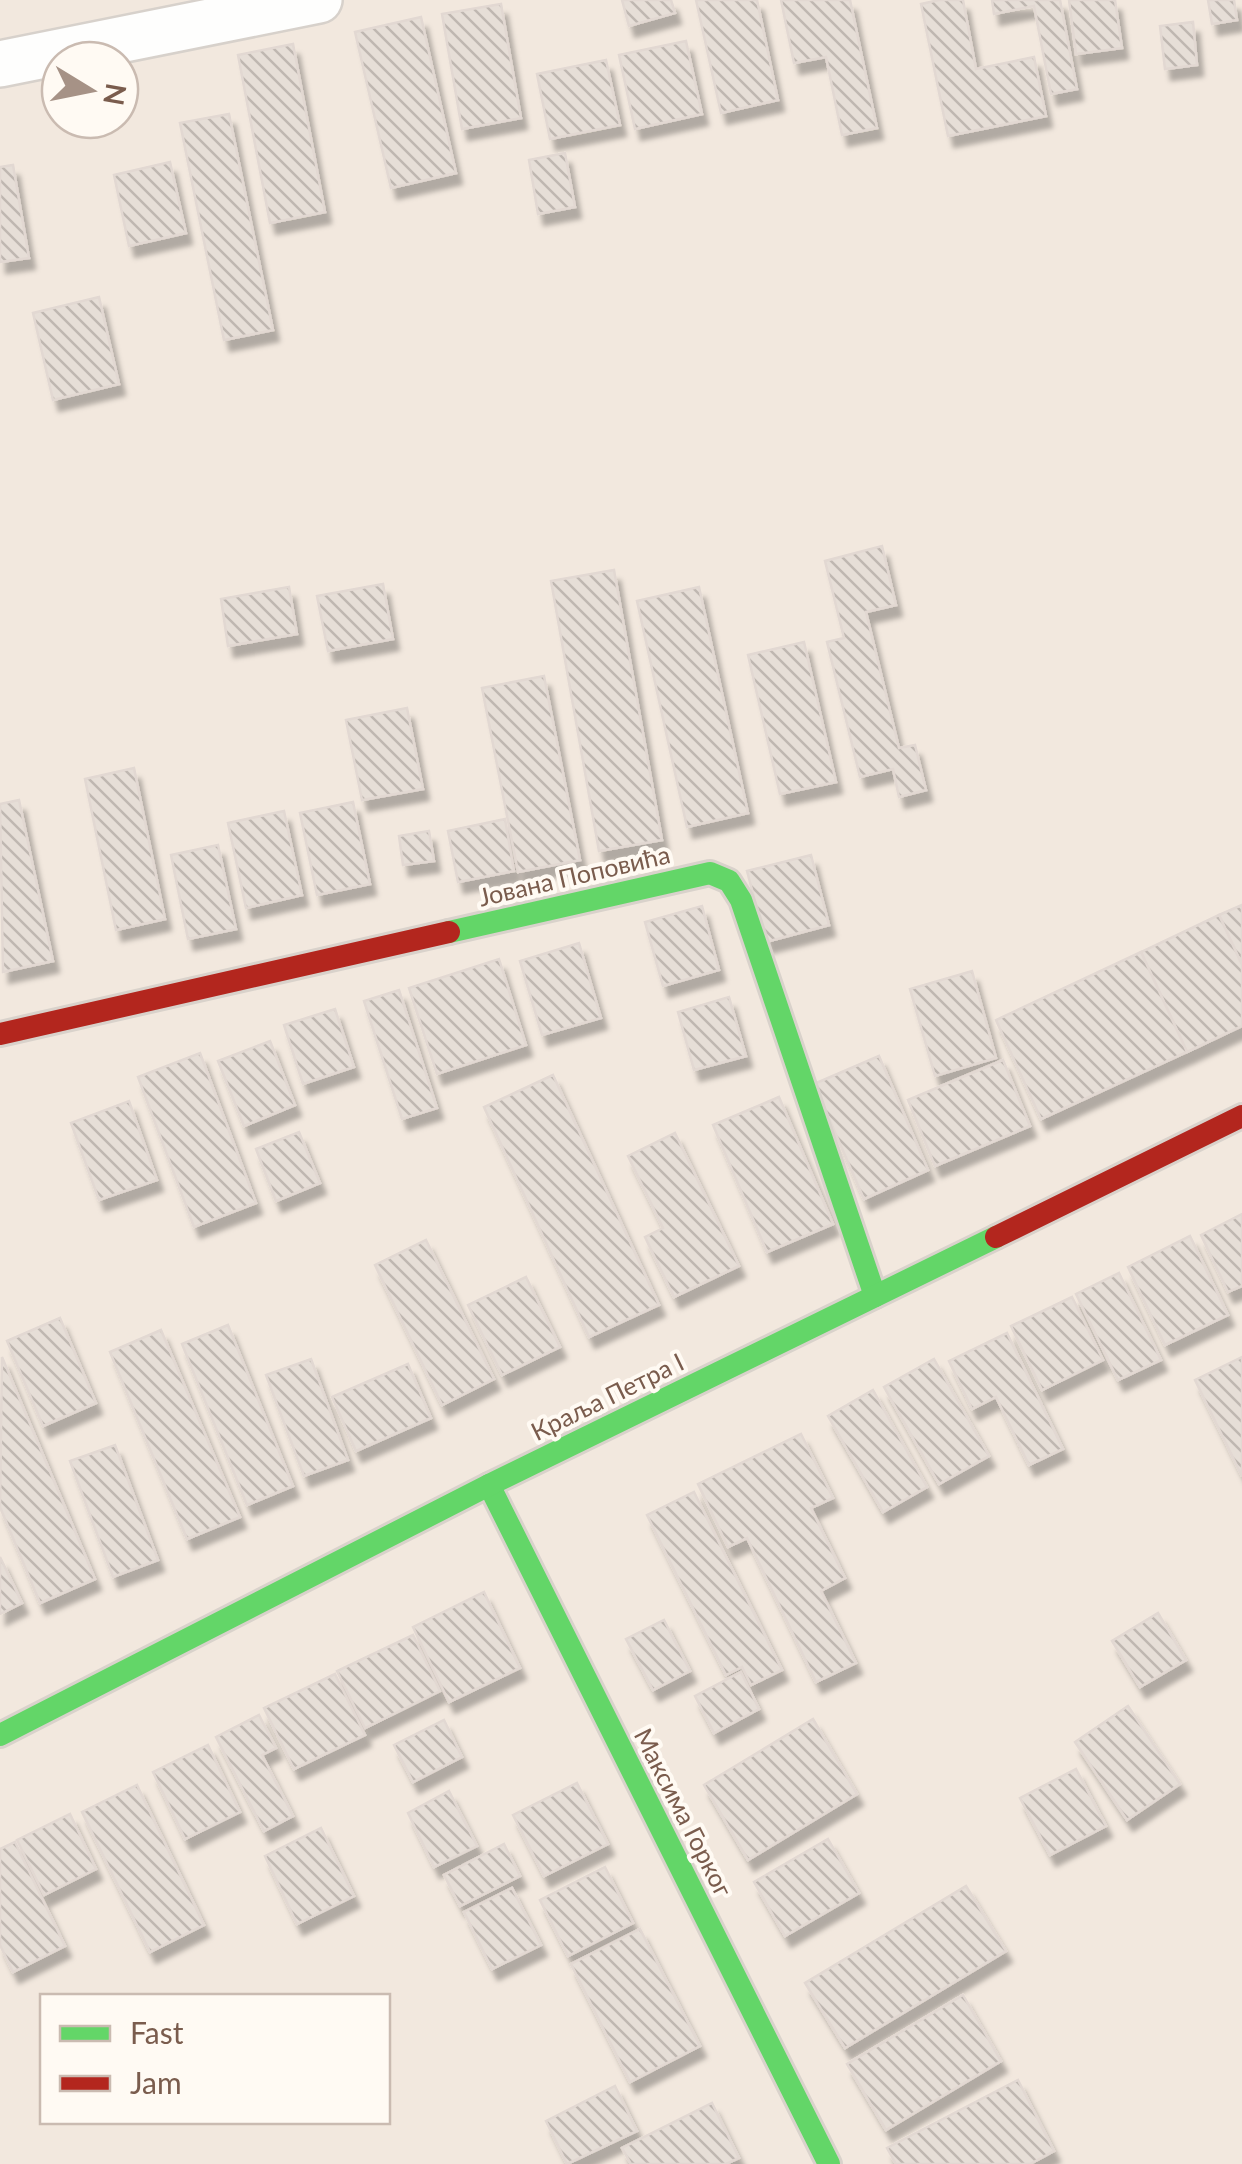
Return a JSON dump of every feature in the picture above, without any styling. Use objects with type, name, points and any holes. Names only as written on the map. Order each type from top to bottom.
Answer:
[{"type":"street","points":[[0,64],[320,0]]},
{"type":"street","name":"Јована Поповића","points":[[0,1034],[710,873],[729,881],[741,900],[875,1296]]},
{"type":"street","name":"Краља Петра I","points":[[0,1735],[489,1484],[1242,1116]]},
{"type":"street","name":"Максима Горког","points":[[489,1484],[829,2164]]},
{"type":"shaded area","points":[[0,0],[1242,0],[1242,2164],[0,2164]]},
{"type":"building","points":[[622,0],[671,0],[675,13],[629,26]]},
{"type":"building","points":[[696,0],[757,0],[778,100],[721,113]]},
{"type":"building","points":[[781,0],[850,0],[877,128],[842,135],[826,57],[794,63]]},
{"type":"building","points":[[963,0],[976,69],[1034,57],[1046,116],[948,136],[921,4]]},
{"type":"building","points":[[992,0],[1060,0],[1077,89],[1051,94],[1034,6],[994,14]]},
{"type":"building","points":[[1069,0],[1115,0],[1122,48],[1076,54]]},
{"type":"building","points":[[1208,0],[1234,0],[1237,20],[1212,24]]},
{"type":"building","points":[[501,4],[521,118],[462,129],[442,14]]},
{"type":"building","points":[[421,17],[456,173],[391,188],[355,32]]},
{"type":"building","points":[[1193,22],[1197,65],[1165,69],[1160,26]]},
{"type":"building","points":[[686,41],[702,114],[635,129],[619,55]]},
{"type":"building","points":[[293,44],[325,212],[270,223],[238,55]]},
{"type":"building","points":[[606,60],[620,125],[550,139],[537,74]]},
{"type":"building","points":[[229,114],[273,330],[224,340],[180,123]]},
{"type":"building","points":[[565,153],[575,207],[538,214],[529,160]]},
{"type":"building","points":[[170,162],[186,233],[129,246],[114,175]]},
{"type":"building","points":[[13,165],[29,258],[0,262],[0,167]]},
{"type":"building","points":[[99,297],[119,384],[53,400],[33,313]]},
{"type":"building","points":[[882,546],[896,605],[866,612],[899,748],[915,745],[926,790],[899,797],[893,769],[860,777],[827,642],[844,638],[825,561]]},
{"type":"building","points":[[614,570],[662,840],[599,851],[551,581]]},
{"type":"building","points":[[383,584],[393,639],[328,651],[317,596]]},
{"type":"building","points":[[289,587],[297,634],[228,646],[221,599]]},
{"type":"building","points":[[699,587],[748,813],[687,827],[637,601]]},
{"type":"building","points":[[804,642],[836,782],[780,794],[748,655]]},
{"type":"building","points":[[544,676],[580,860],[518,872],[482,688]]},
{"type":"building","points":[[407,708],[423,789],[362,800],[346,720]]},
{"type":"building","points":[[134,768],[165,919],[116,930],[85,779]]},
{"type":"building","points":[[19,800],[53,961],[3,972],[0,804]]},
{"type":"building","points":[[353,802],[370,884],[317,895],[300,813]]},
{"type":"building","points":[[284,811],[302,895],[246,908],[228,823]]},
{"type":"building","points":[[505,819],[514,871],[458,882],[448,831]]},
{"type":"building","points":[[429,831],[434,861],[403,865],[399,836]]},
{"type":"building","points":[[218,845],[236,929],[188,939],[171,855]]},
{"type":"building","points":[[811,855],[829,925],[766,942],[747,871]]},
{"type":"building","points":[[1242,905],[1242,965],[1219,915]]},
{"type":"building","points":[[702,906],[719,970],[663,986],[645,922]]},
{"type":"building","points":[[1219,915],[1242,965],[1242,1026],[1187,1052],[1141,952]]},
{"type":"building","points":[[579,943],[601,1018],[542,1035],[520,961]]},
{"type":"building","points":[[1141,952],[1187,1052],[1041,1119],[996,1020]]},
{"type":"building","points":[[499,959],[526,1045],[437,1074],[409,988]]},
{"type":"building","points":[[972,971],[996,1058],[935,1076],[910,989]]},
{"type":"building","points":[[399,990],[437,1108],[402,1119],[364,1001]]},
{"type":"building","points":[[729,997],[746,1056],[694,1070],[678,1012]]},
{"type":"building","points":[[335,1009],[354,1067],[303,1084],[284,1025]]},
{"type":"building","points":[[270,1041],[295,1105],[244,1126],[218,1061]]},
{"type":"building","points":[[200,1053],[256,1203],[194,1227],[138,1077]]},
{"type":"building","points":[[879,1056],[928,1170],[864,1199],[814,1084]]},
{"type":"building","points":[[1003,1060],[1030,1126],[935,1166],[908,1100]]},
{"type":"building","points":[[553,1075],[659,1305],[589,1337],[484,1107]]},
{"type":"building","points":[[779,1097],[833,1224],[767,1252],[713,1125]]},
{"type":"building","points":[[129,1101],[157,1180],[99,1200],[71,1123]]},
{"type":"building","points":[[299,1132],[320,1183],[276,1201],[256,1149]]},
{"type":"building","points":[[675,1133],[739,1266],[674,1297],[645,1237],[663,1228],[628,1156]]},
{"type":"building","points":[[1242,1214],[1242,1286],[1228,1292],[1201,1235]]},
{"type":"building","points":[[1190,1236],[1228,1315],[1165,1345],[1128,1267]]},
{"type":"building","points":[[426,1240],[494,1379],[442,1405],[375,1265]]},
{"type":"building","points":[[1119,1273],[1161,1360],[1118,1380],[1076,1294]]},
{"type":"building","points":[[526,1277],[560,1347],[502,1375],[468,1305]]},
{"type":"building","points":[[1072,1297],[1103,1360],[1042,1390],[1011,1326]]},
{"type":"building","points":[[60,1318],[96,1403],[43,1426],[7,1341]]},
{"type":"building","points":[[228,1325],[293,1486],[247,1505],[182,1344]]},
{"type":"building","points":[[161,1330],[240,1517],[187,1539],[110,1352]]},
{"type":"building","points":[[1007,1333],[1063,1449],[1029,1465],[996,1397],[972,1409],[949,1361]]},
{"type":"building","points":[[2,1357],[95,1579],[40,1603],[0,1507]]},
{"type":"building","points":[[1242,1357],[1242,1476],[1195,1380]]},
{"type":"building","points":[[311,1359],[348,1460],[304,1476],[266,1375]]},
{"type":"building","points":[[934,1359],[989,1456],[939,1484],[884,1387]]},
{"type":"building","points":[[408,1364],[431,1418],[356,1451],[332,1397]]},
{"type":"building","points":[[873,1390],[927,1487],[883,1512],[828,1416]]},
{"type":"building","points":[[801,1434],[833,1498],[811,1508],[845,1578],[821,1591],[856,1663],[816,1682],[747,1538],[728,1547],[698,1484]]},
{"type":"building","points":[[115,1445],[158,1560],[113,1577],[70,1461]]},
{"type":"building","points":[[694,1492],[782,1670],[751,1685],[742,1667],[726,1675],[647,1515]]},
{"type":"building","points":[[0,1557],[22,1603],[0,1614]]},
{"type":"building","points":[[484,1592],[520,1668],[449,1702],[413,1627]]},
{"type":"building","points":[[1158,1613],[1186,1660],[1140,1687],[1112,1641]]},
{"type":"building","points":[[664,1620],[690,1671],[653,1690],[626,1639]]},
{"type":"building","points":[[413,1635],[440,1691],[365,1728],[337,1671]]},
{"type":"building","points":[[741,1672],[759,1709],[714,1733],[695,1696]]},
{"type":"building","points":[[335,1674],[365,1735],[294,1769],[264,1708]]},
{"type":"building","points":[[1128,1706],[1180,1784],[1127,1820],[1075,1742]]},
{"type":"building","points":[[259,1715],[276,1748],[262,1755],[293,1816],[264,1831],[216,1737]]},
{"type":"building","points":[[813,1719],[857,1794],[748,1860],[704,1785]]},
{"type":"building","points":[[444,1720],[462,1757],[413,1782],[394,1745]]},
{"type":"building","points":[[208,1745],[240,1812],[185,1839],[153,1772]]},
{"type":"building","points":[[1076,1769],[1106,1826],[1050,1855],[1020,1798]]},
{"type":"building","points":[[577,1783],[608,1844],[544,1876],[513,1815]]},
{"type":"building","points":[[137,1785],[204,1925],[150,1952],[82,1812]]},
{"type":"building","points":[[449,1791],[477,1846],[434,1867],[408,1813]]},
{"type":"building","points":[[70,1814],[96,1869],[44,1895],[17,1840]]},
{"type":"building","points":[[321,1828],[354,1896],[297,1924],[265,1856]]},
{"type":"building","points":[[828,1839],[859,1893],[785,1936],[754,1882]]},
{"type":"building","points":[[15,1842],[65,1946],[13,1972],[0,1945],[0,1849]]},
{"type":"building","points":[[504,1844],[520,1876],[460,1906],[444,1875]]},
{"type":"building","points":[[605,1867],[633,1923],[568,1956],[540,1900]]},
{"type":"building","points":[[966,1886],[1006,1951],[845,2048],[805,1983]]},
{"type":"building","points":[[512,1888],[541,1945],[492,1969],[464,1912]]},
{"type":"building","points":[[640,1929],[700,2046],[630,2082],[571,1964]]},
{"type":"building","points":[[963,1995],[1001,2061],[886,2130],[847,2064]]},
{"type":"building","points":[[1018,2080],[1054,2151],[1030,2164],[896,2164],[887,2148]]},
{"type":"building","points":[[615,2086],[637,2131],[567,2164],[546,2121]]},
{"type":"building","points":[[712,2103],[739,2158],[726,2164],[631,2164],[622,2148]]},
{"type":"traffic: fast","points":[[449,932],[710,873],[729,881],[741,900],[875,1296]]},
{"type":"traffic: fast","points":[[0,1735],[489,1485],[996,1237]]},
{"type":"traffic: fast","points":[[489,1485],[829,2164]]},
{"type":"traffic: jam","points":[[0,1034],[449,932]]},
{"type":"traffic: jam","points":[[996,1237],[1242,1116]]}]
